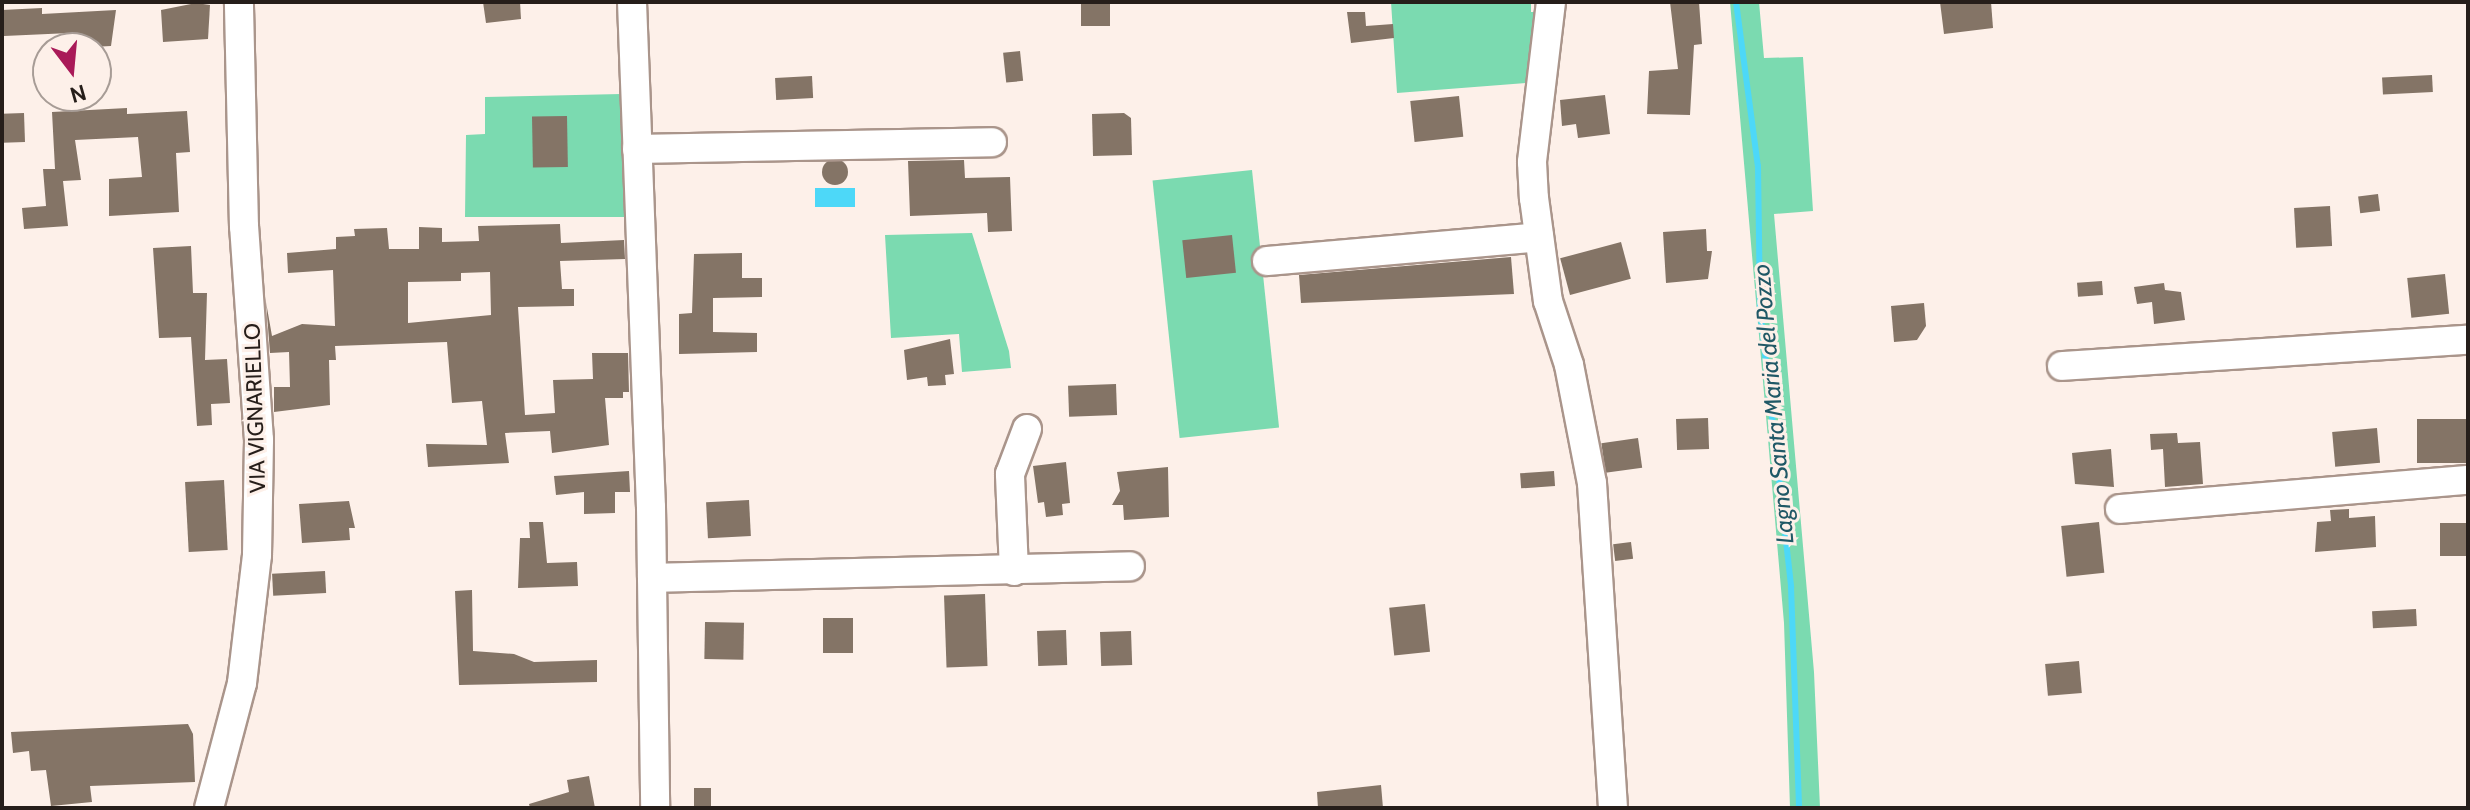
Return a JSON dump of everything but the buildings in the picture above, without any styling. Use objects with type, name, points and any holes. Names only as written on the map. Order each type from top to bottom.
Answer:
[{"type":"street","name":"VIA VIGNARIELLO","points":[[209,808],[248,653],[257,555],[259,440],[244,227],[239,2]]},
{"type":"street","points":[[632,2],[652,578],[655,808]]},
{"type":"street","points":[[1551,2],[1532,162],[1548,301],[1569,365],[1592,483],[1613,808]]},
{"type":"street","points":[[637,149],[992,142]]},
{"type":"street","points":[[1267,261],[1539,237]]},
{"type":"street","points":[[2062,366],[2468,340]]},
{"type":"street","points":[[1014,571],[1010,474],[1027,429]]},
{"type":"street","points":[[2120,509],[2468,480]]},
{"type":"street","points":[[652,578],[1130,566]]},
{"type":"green space","points":[[1391,2],[1531,2],[1531,12],[1544,12],[1538,82],[1397,93]]},
{"type":"green space","points":[[1730,2],[1759,2],[1764,58],[1803,57],[1813,211],[1774,214],[1814,672],[1820,808],[1790,808],[1784,623]]},
{"type":"green space","points":[[621,94],[628,217],[465,217],[466,135],[485,134],[485,97]]},
{"type":"green space","points":[[1252,170],[1279,428],[1180,438],[1153,180]]},
{"type":"green space","points":[[972,233],[1009,351],[1011,368],[962,372],[959,334],[891,338],[885,235]]},
{"type":"water","points":[[815,188],[855,188],[855,207],[815,207]]},
{"type":"waterway","name":"Lagno Santa Maria del Pozzo","points":[[1736,2],[1758,166],[1760,309],[1791,587],[1799,808]]}]
